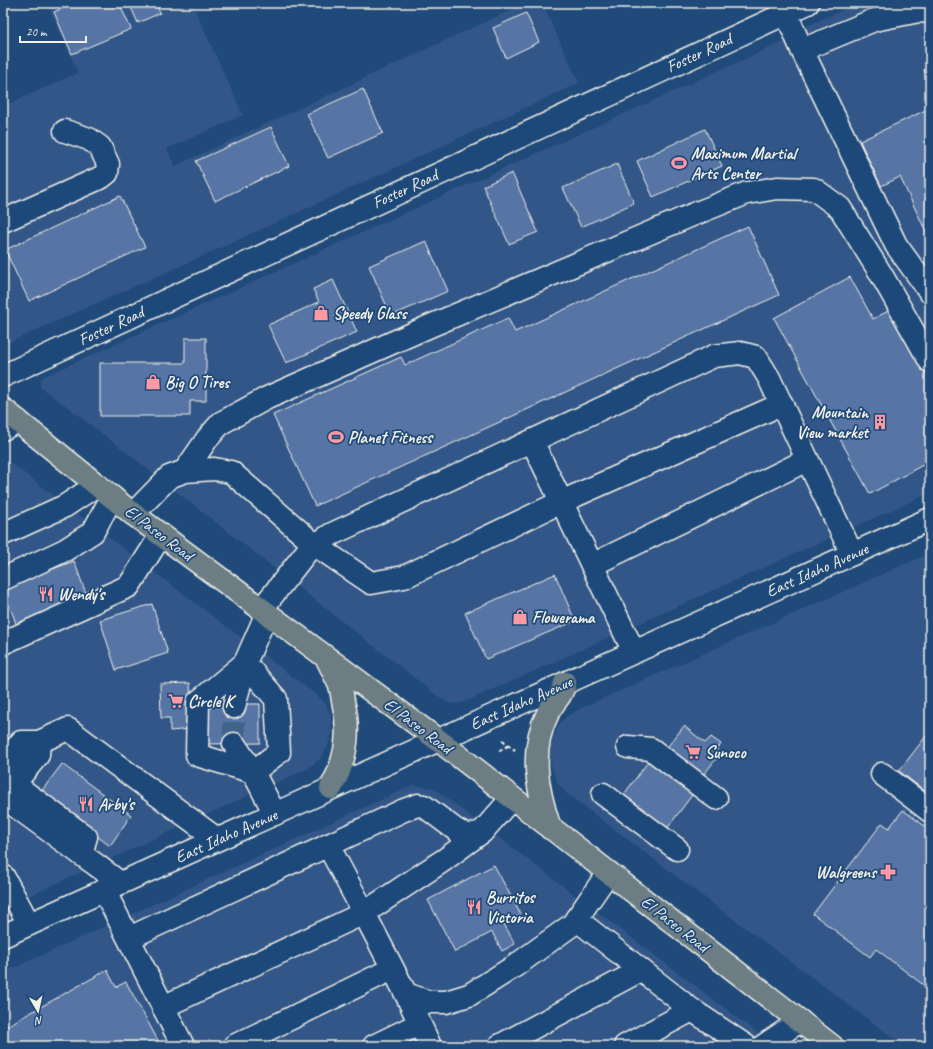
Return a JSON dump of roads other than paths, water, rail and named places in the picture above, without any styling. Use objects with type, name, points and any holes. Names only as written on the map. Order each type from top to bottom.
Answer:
[{"type":"main road","name":"El Paseo Road","points":[[8,419],[105,491],[161,535],[438,740],[832,1046]]},
{"type":"main road","points":[[326,658],[340,686],[346,713],[347,732],[346,745],[340,770],[331,788]]},
{"type":"main road","points":[[550,828],[544,810],[537,777],[537,747],[539,735],[548,711],[560,694],[565,683]]},
{"type":"street","name":"Foster Road","points":[[3,376],[808,3]]},
{"type":"street","points":[[786,12],[802,50],[896,245],[930,292]]},
{"type":"street","points":[[802,50],[874,20],[919,12],[930,12]]},
{"type":"street","points":[[3,221],[102,178],[106,173],[108,164],[100,147],[89,139],[65,131]]},
{"type":"street","points":[[185,471],[207,439],[221,423],[267,398],[430,326],[692,215],[747,193],[778,188],[814,189],[840,208],[930,361]]},
{"type":"street","points":[[234,707],[245,663],[264,611],[308,550],[332,534],[714,356],[740,353],[756,357],[769,378],[782,404],[852,554]]},
{"type":"street","points":[[133,514],[169,477],[185,471],[214,469],[231,472],[315,545],[371,583],[404,578],[562,502],[782,404]]},
{"type":"street","points":[[532,441],[634,652]]},
{"type":"street","points":[[592,565],[807,460]]},
{"type":"street","points":[[3,534],[65,506],[105,491]]},
{"type":"street","points":[[3,579],[65,550],[93,532],[105,491]]},
{"type":"street","name":"East Idaho Avenue","points":[[3,936],[930,519]]},
{"type":"street","points":[[3,643],[129,586],[161,535]]},
{"type":"street","points":[[245,663],[276,700],[279,752],[253,772]]},
{"type":"street","points":[[245,663],[198,702],[197,755],[253,772]]},
{"type":"street","points":[[3,766],[21,742],[39,742],[68,729],[217,839]]},
{"type":"street","points":[[39,742],[38,755],[14,784],[86,837],[81,854]]},
{"type":"street","points":[[234,744],[253,772],[275,814]]},
{"type":"street","points":[[628,748],[651,749],[716,798]]},
{"type":"street","points":[[882,774],[930,811]]},
{"type":"street","points":[[602,794],[677,849]]},
{"type":"street","points":[[3,797],[99,867],[112,887],[129,938],[183,1046]]},
{"type":"street","points":[[163,1007],[364,913],[444,860],[482,832],[512,798]]},
{"type":"street","points":[[129,938],[404,810],[424,806],[456,830],[468,836],[482,832]]},
{"type":"street","points":[[328,845],[406,994],[430,1046]]},
{"type":"street","points":[[406,994],[429,1002],[446,1002],[469,995],[515,966],[573,924],[608,873]]},
{"type":"street","points":[[3,876],[29,924]]},
{"type":"street","points":[[576,919],[692,1010],[746,1046]]},
{"type":"street","points":[[234,1046],[392,969]]},
{"type":"street","points":[[499,1046],[641,970]]},
{"type":"street","points":[[625,1046],[692,1010]]},
{"type":"street","points":[[763,1046],[800,1021]]},
{"type":"street","points":[[374,1046],[420,1024]]},
{"type":"tunnel","points":[[234,707],[234,744]]},
{"type":"place","name":"Maximum Martial Arts Center","points":[[679,163]]},
{"type":"place","name":"Speedy Glass","points":[[321,313]]},
{"type":"place","name":"Big O Tires","points":[[153,382]]},
{"type":"place","name":"Mountain View market","points":[[880,422]]},
{"type":"place","name":"Planet Fitness","points":[[336,437]]},
{"type":"place","name":"Wendy's","points":[[46,594]]},
{"type":"place","name":"Flowerama","points":[[520,617]]},
{"type":"place","name":"Circle K","points":[[176,701]]},
{"type":"place","name":"Sunoco","points":[[693,752]]},
{"type":"place","name":"Arby's","points":[[86,804]]},
{"type":"place","name":"Walgreens","points":[[888,872]]},
{"type":"place","name":"Burritos Victoria","points":[[474,907]]}]
